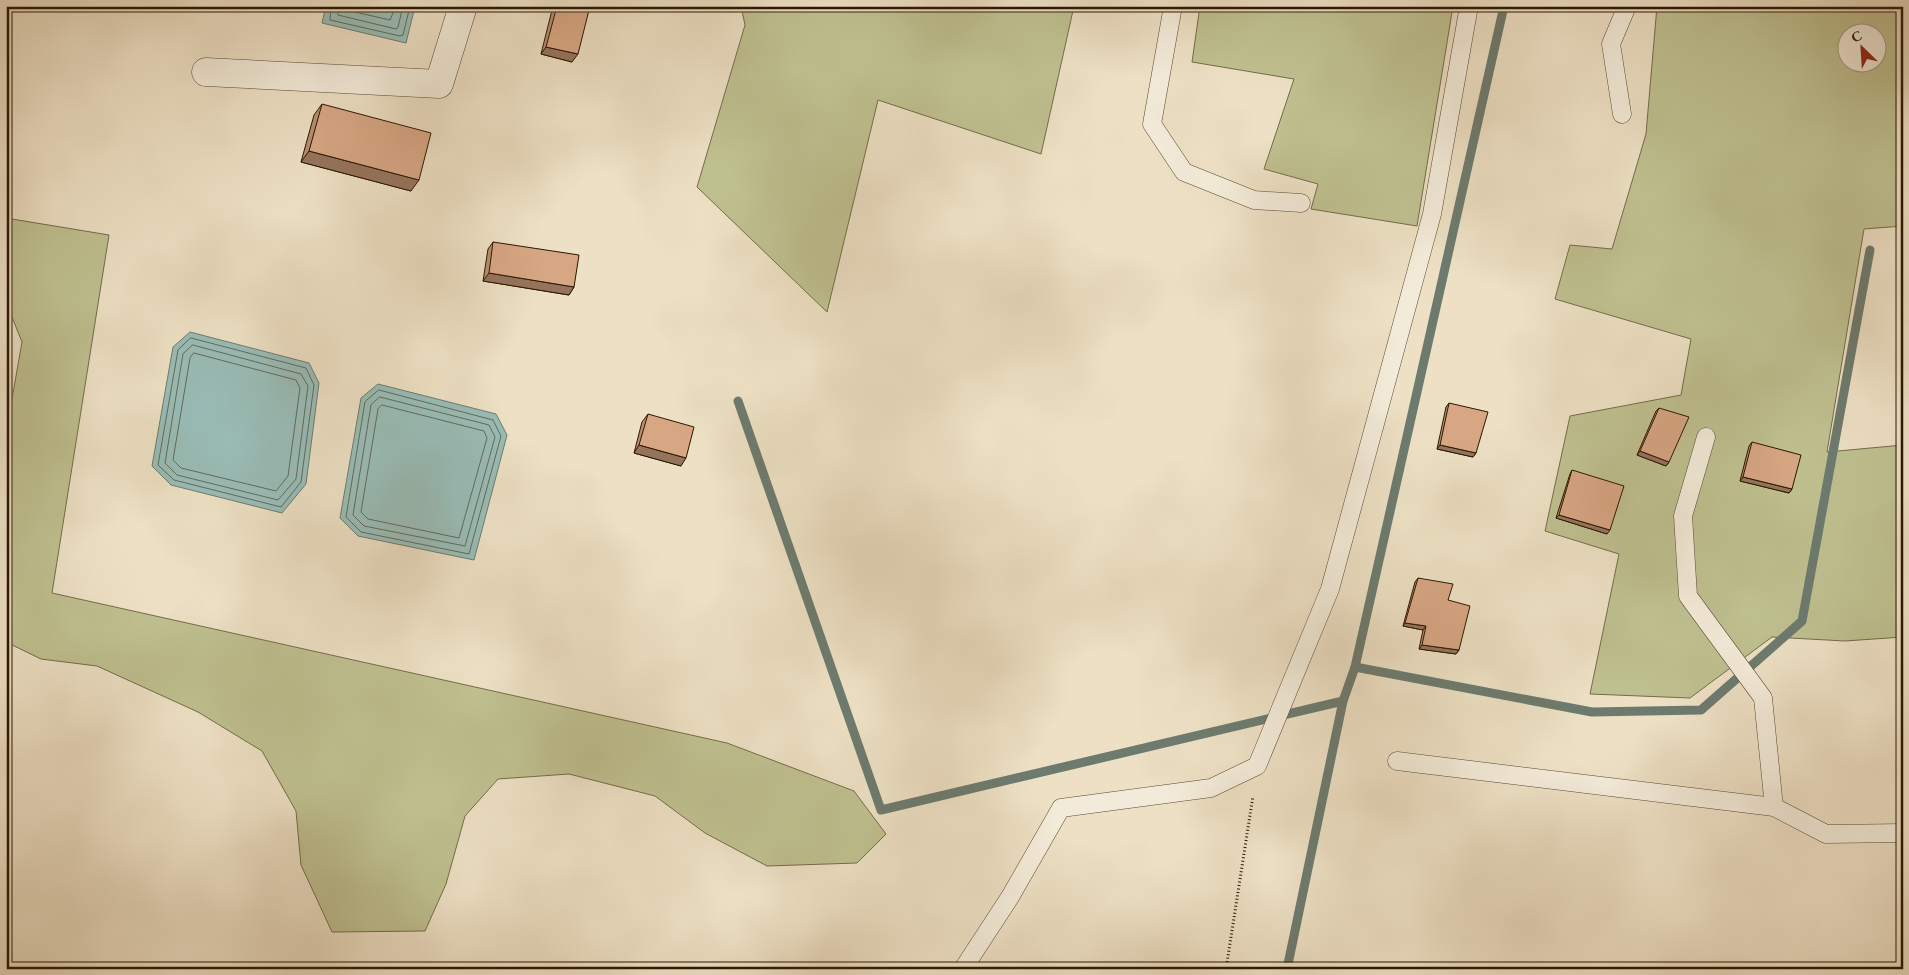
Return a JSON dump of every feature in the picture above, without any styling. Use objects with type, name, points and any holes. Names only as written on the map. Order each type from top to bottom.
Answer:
[{"type":"street","points":[[206,72],[439,84],[463,6]]},
{"type":"lane","points":[[1173,6],[1152,124],[1184,172],[1254,200],[1301,203]]},
{"type":"lane","points":[[962,969],[1010,897],[1061,808],[1211,788],[1257,766],[1330,589],[1432,214],[1469,6]]},
{"type":"lane","points":[[1622,114],[1611,44],[1627,6]]},
{"type":"lane","points":[[1706,437],[1683,516],[1688,596],[1763,698],[1774,807]]},
{"type":"lane","points":[[1397,761],[1774,807],[1826,834],[1903,833]]},
{"type":"path","points":[[1226,969],[1257,766]]},
{"type":"green space","points":[[741,6],[1074,6],[1041,154],[878,100],[827,312],[697,187],[745,25]]},
{"type":"green space","points":[[1200,6],[1453,6],[1417,226],[1311,209],[1318,184],[1264,169],[1294,79],[1192,62]]},
{"type":"green space","points":[[1657,6],[1903,6],[1903,226],[1864,229],[1827,452],[1903,445],[1903,637],[1845,641],[1772,637],[1690,698],[1590,694],[1619,554],[1545,531],[1570,416],[1681,395],[1691,339],[1555,299],[1570,245],[1612,249],[1646,134]]},
{"type":"green space","points":[[6,218],[109,235],[52,593],[727,743],[854,791],[886,834],[857,863],[767,866],[705,833],[655,796],[569,774],[498,779],[465,816],[446,884],[425,931],[332,932],[301,865],[296,811],[262,751],[198,712],[97,666],[41,659],[6,642],[6,433],[22,342],[10,312],[6,310]]},
{"type":"water","points":[[326,6],[415,6],[406,43],[322,23]]},
{"type":"water","points":[[190,332],[309,363],[319,383],[306,484],[282,513],[171,485],[152,466],[173,347]]},
{"type":"water","points":[[378,384],[496,414],[507,435],[474,560],[358,536],[340,518],[361,398]]},
{"type":"building","points":[[557,6],[590,6],[578,54],[546,47]]},
{"type":"building","points":[[322,104],[431,133],[419,180],[309,151]]},
{"type":"building","points":[[493,242],[579,255],[574,287],[489,273]]},
{"type":"building","points":[[1449,403],[1488,412],[1476,453],[1440,445]]},
{"type":"building","points":[[1659,408],[1689,417],[1669,462],[1640,451]]},
{"type":"building","points":[[648,414],[694,427],[686,458],[639,445]]},
{"type":"building","points":[[1752,442],[1801,455],[1792,489],[1743,477]]},
{"type":"building","points":[[1572,470],[1624,486],[1610,530],[1559,515]]},
{"type":"building","points":[[1418,578],[1453,584],[1448,600],[1470,606],[1459,650],[1422,645],[1426,626],[1405,623]]},
{"type":"building","points":[[1364,965],[1378,969],[1363,969]]},
{"type":"waterway","points":[[1287,969],[1343,701],[1355,667],[1504,6]]},
{"type":"waterway","points":[[1355,667],[1592,712],[1701,710],[1802,621],[1870,250]]},
{"type":"waterway","points":[[738,401],[881,810],[1343,701]]}]
